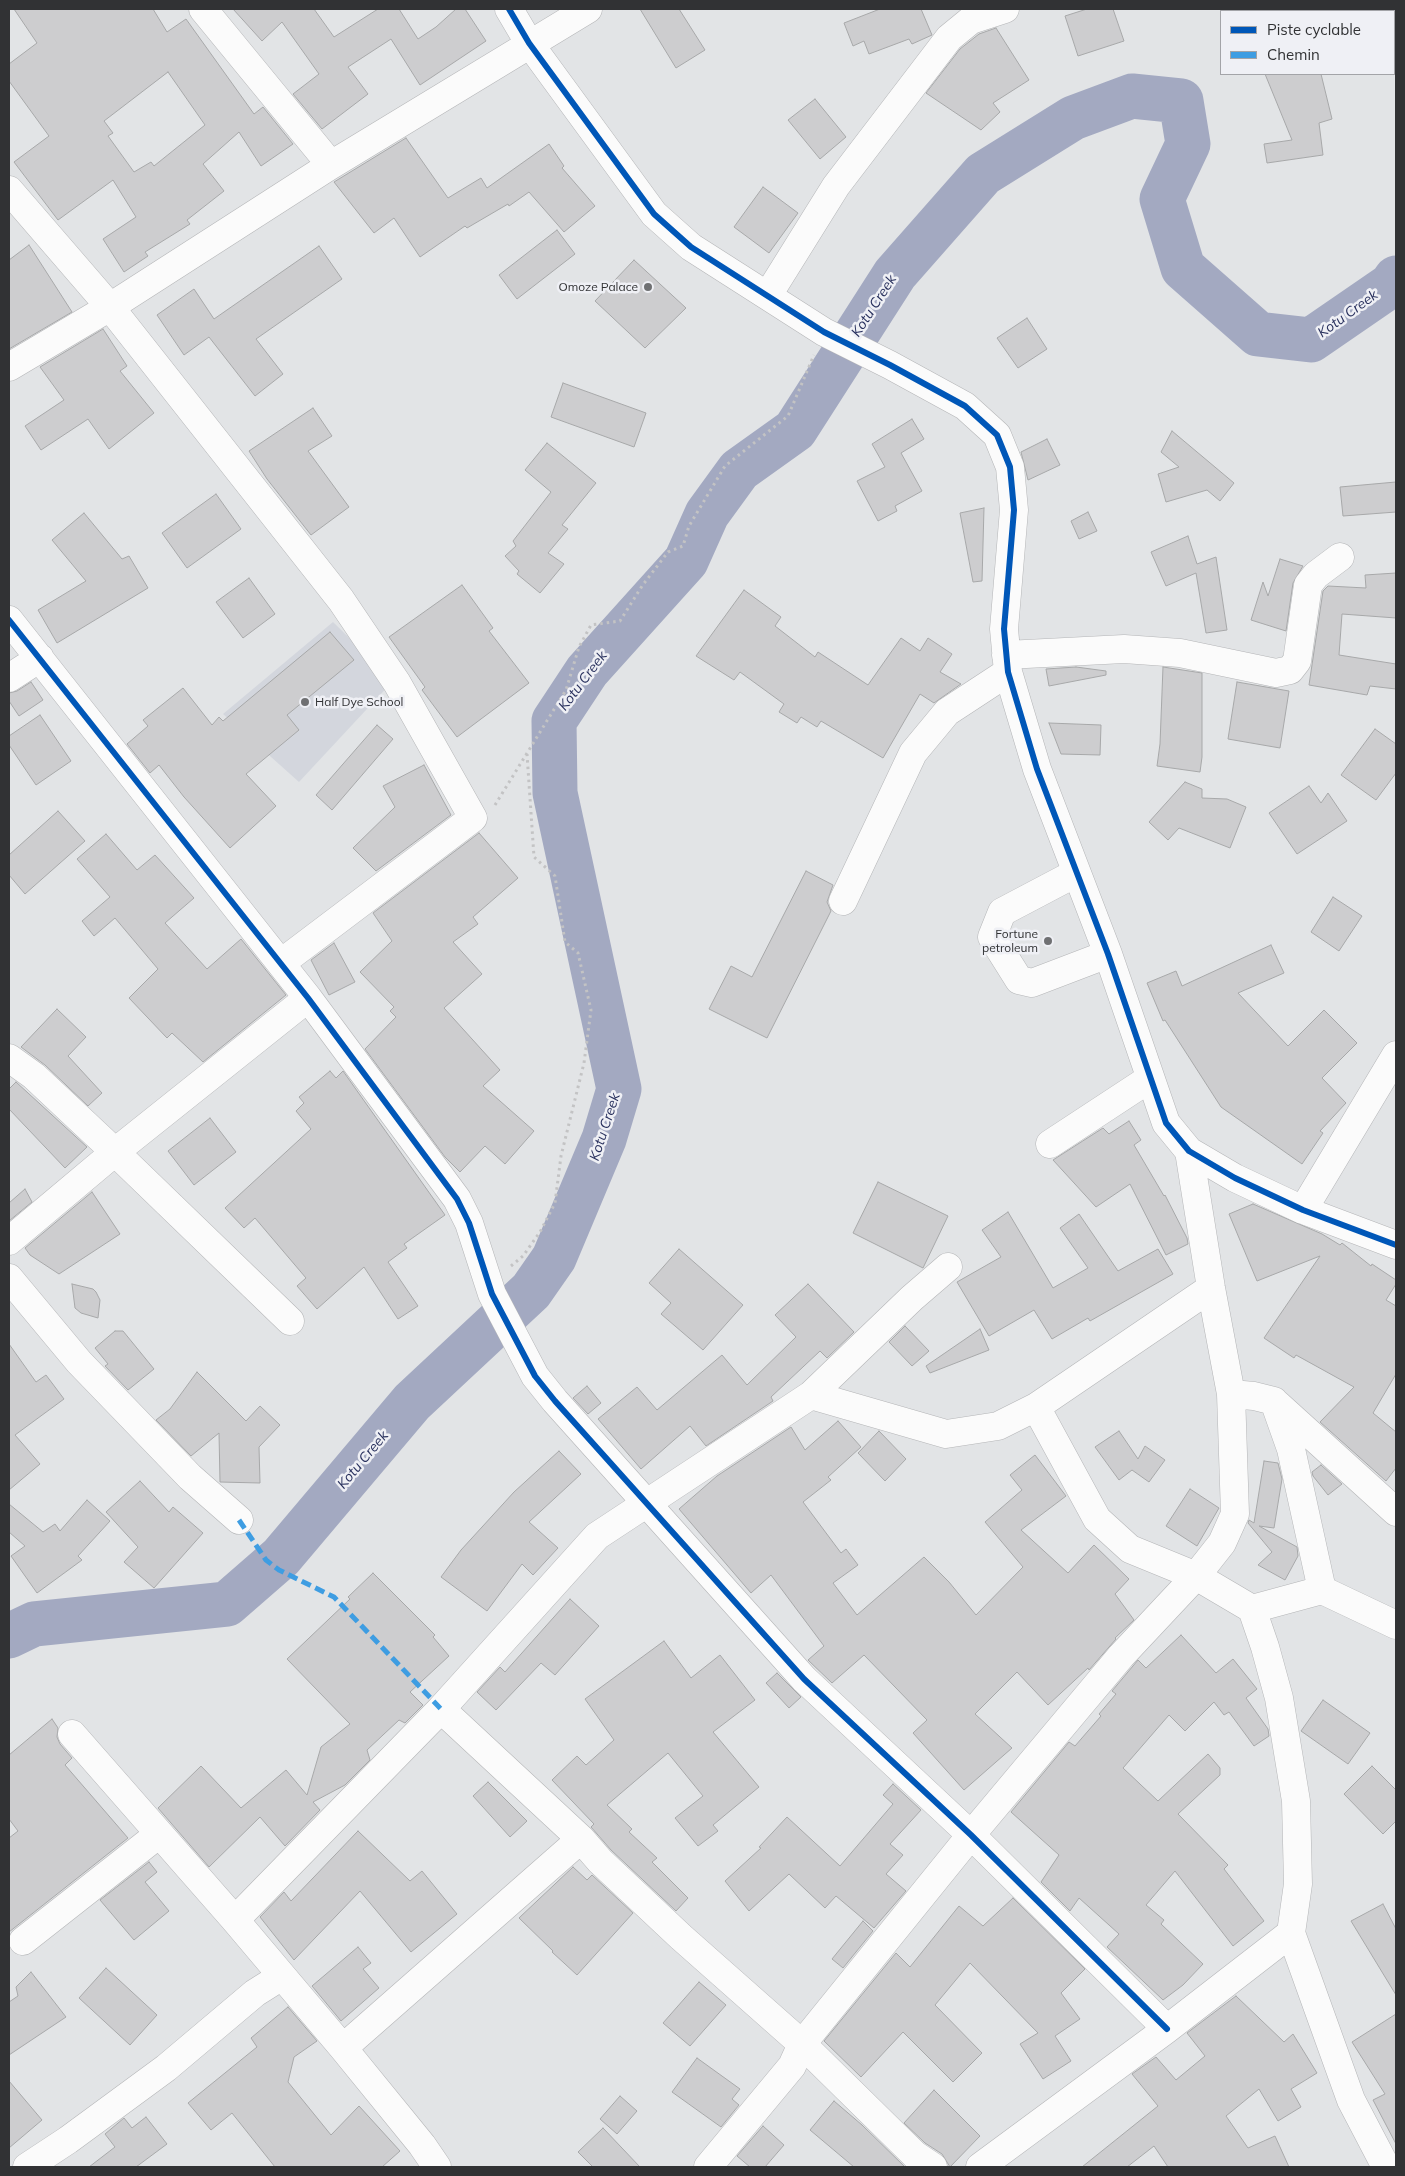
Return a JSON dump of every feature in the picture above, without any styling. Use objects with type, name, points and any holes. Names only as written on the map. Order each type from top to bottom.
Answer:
[{"type":"street","points":[[203,9],[331,165]]},
{"type":"street","points":[[509,9],[529,43],[654,214],[691,247],[833,336],[890,364],[965,406],[997,435],[1010,467],[1014,510],[1004,629],[1007,664],[1037,769],[1108,954],[1166,1123],[1189,1151],[1235,1178],[1303,1210],[1396,1244]]},
{"type":"street","points":[[9,367],[110,307],[331,165],[529,43],[588,9]]},
{"type":"street","points":[[768,295],[836,186],[949,38],[971,20],[1005,9]]},
{"type":"street","points":[[9,190],[110,307],[341,600],[397,683],[473,818],[281,963]]},
{"type":"street","points":[[843,901],[913,752],[947,712],[1007,664],[1124,649],[1180,653],[1276,673],[1290,670],[1297,661],[1308,585],[1316,575],[1340,557]]},
{"type":"street","points":[[9,620],[281,963],[457,1199],[469,1223],[489,1287],[535,1376],[554,1401],[804,1679],[972,1836],[1166,2029]]},
{"type":"street","points":[[9,678],[40,658]]},
{"type":"street","points":[[1076,873],[1002,912],[992,937],[1019,980],[1032,983],[1108,954]]},
{"type":"street","points":[[9,1241],[115,1152],[308,998]]},
{"type":"street","points":[[1303,1210],[1396,1054]]},
{"type":"street","points":[[9,1058],[34,1076],[290,1321]]},
{"type":"street","points":[[1050,1144],[1150,1079]]},
{"type":"street","points":[[708,2167],[792,2066],[802,2044],[972,1836],[1121,1656],[1196,1576],[1222,1543],[1235,1514],[1231,1394],[1211,1288],[1189,1151]]},
{"type":"street","points":[[235,1920],[441,1708],[597,1536],[811,1395],[912,1298],[948,1267]]},
{"type":"street","points":[[9,1278],[79,1362],[190,1477],[239,1520]]},
{"type":"street","points":[[811,1395],[946,1434],[998,1426],[1036,1407],[1211,1288]]},
{"type":"street","points":[[1231,1394],[1254,1396],[1274,1401],[1396,1512]]},
{"type":"street","points":[[1274,1401],[1291,1449],[1322,1590]]},
{"type":"street","points":[[1036,1407],[1098,1519],[1130,1550],[1196,1576],[1252,1609],[1279,1698],[1296,1801],[1298,1884],[1291,1933],[1351,2100],[1378,2165]]},
{"type":"street","points":[[1252,1609],[1322,1590],[1396,1625]]},
{"type":"street","points":[[441,1708],[581,1839],[600,1861],[674,1930],[802,2044],[915,2155],[933,2167]]},
{"type":"street","points":[[72,1734],[235,1920],[343,2048],[422,2145],[437,2167]]},
{"type":"street","points":[[23,1941],[159,1834]]},
{"type":"street","points":[[343,2048],[581,1839]]},
{"type":"street","points":[[980,2167],[1166,2029],[1291,1933]]},
{"type":"street","points":[[27,2167],[68,2140],[166,2068],[255,1993],[282,1976]]},
{"type":"path","points":[[473,818],[493,808],[566,690],[579,647],[591,624],[620,621],[642,586],[668,552],[683,546],[689,526],[725,466],[788,416],[833,336]]},
{"type":"path","points":[[489,1287],[522,1256],[540,1232],[555,1202],[561,1156],[584,1063],[592,1010],[578,952],[565,942],[555,876],[534,857],[527,753]]},
{"type":"shaded area","name":"Half Dye School","points":[[333,622],[393,681],[299,782],[223,714]]},
{"type":"building","points":[[14,9],[153,9],[167,32],[186,19],[254,114],[263,107],[293,144],[261,166],[239,132],[203,164],[224,191],[187,220],[190,224],[145,252],[148,256],[124,272],[103,239],[136,217],[113,180],[58,220],[14,162],[49,136],[9,81],[9,64],[37,43]],"holes":[[[168,72],[205,125],[154,166],[151,162],[134,172],[108,136],[113,133],[104,121]]]},
{"type":"building","points":[[233,9],[314,9],[334,37],[378,9],[399,9],[418,39],[436,27],[456,9],[465,9],[486,41],[420,85],[391,39],[348,67],[368,94],[322,129],[293,94],[319,74],[282,22],[262,41]]},
{"type":"building","points":[[640,9],[679,9],[705,50],[676,68]]},
{"type":"building","points":[[880,9],[921,9],[932,35],[912,44],[909,39],[869,54],[864,41],[853,46],[844,23]]},
{"type":"building","points":[[1087,9],[1113,9],[1124,41],[1078,56],[1065,16]]},
{"type":"building","points":[[996,28],[1029,80],[993,103],[1000,112],[981,130],[926,93],[960,49],[979,34]]},
{"type":"building","points":[[1265,75],[1321,75],[1332,119],[1319,123],[1323,155],[1267,163],[1264,144],[1292,140]]},
{"type":"building","points":[[815,99],[846,137],[820,159],[788,120]]},
{"type":"building","points":[[406,138],[448,198],[481,178],[487,188],[549,144],[564,166],[562,168],[595,206],[564,232],[529,192],[509,206],[508,204],[467,228],[465,226],[420,257],[394,218],[374,233],[334,182]]},
{"type":"building","points":[[763,187],[798,213],[769,253],[734,227]]},
{"type":"building","points":[[557,230],[575,254],[517,299],[499,275]]},
{"type":"building","points":[[29,245],[72,312],[9,349],[9,260]]},
{"type":"building","points":[[319,246],[342,279],[256,339],[283,374],[255,396],[209,337],[184,355],[157,315],[194,289],[214,319]]},
{"type":"building","points":[[634,260],[686,308],[645,348],[595,301]]},
{"type":"building","points":[[1027,318],[1047,349],[1018,368],[997,338]]},
{"type":"building","points":[[103,329],[127,366],[120,371],[154,413],[109,449],[88,419],[41,450],[25,426],[64,400],[40,367]]},
{"type":"building","points":[[563,383],[646,413],[634,447],[551,417]]},
{"type":"building","points":[[313,408],[332,436],[308,451],[349,507],[311,535],[267,479],[249,451]]},
{"type":"building","points":[[912,419],[924,439],[901,453],[922,491],[895,506],[897,511],[878,521],[857,481],[885,467],[872,444]]},
{"type":"building","points":[[1172,431],[1234,483],[1220,501],[1207,490],[1166,502],[1158,474],[1179,467],[1161,452]]},
{"type":"building","points":[[1047,439],[1060,465],[1028,480],[1021,452]]},
{"type":"building","points":[[547,443],[596,483],[562,525],[568,529],[548,553],[564,564],[540,593],[517,574],[519,571],[505,556],[516,546],[513,541],[551,492],[525,470]]},
{"type":"building","points":[[1396,482],[1396,512],[1343,516],[1340,487]]},
{"type":"building","points":[[216,494],[241,529],[187,568],[162,533]]},
{"type":"building","points":[[984,508],[982,581],[973,582],[960,513]]},
{"type":"building","points":[[1088,512],[1097,531],[1079,539],[1071,521]]},
{"type":"building","points":[[84,513],[122,559],[129,556],[148,588],[57,643],[38,610],[86,581],[52,540]]},
{"type":"building","points":[[1188,536],[1197,564],[1216,557],[1227,630],[1206,633],[1196,573],[1166,586],[1151,552]]},
{"type":"building","points":[[1280,559],[1303,566],[1293,583],[1286,631],[1251,620],[1263,582],[1268,596]]},
{"type":"building","points":[[1396,573],[1396,618],[1342,614],[1339,655],[1396,664],[1396,689],[1370,686],[1367,695],[1309,685],[1323,591],[1328,586],[1366,588],[1365,575]]},
{"type":"building","points":[[249,578],[275,614],[243,638],[216,602]]},
{"type":"building","points":[[462,585],[493,628],[489,631],[529,683],[457,737],[422,690],[425,687],[389,637]]},
{"type":"building","points":[[744,590],[781,617],[775,626],[815,657],[818,652],[868,685],[901,638],[920,651],[928,638],[952,654],[940,672],[961,684],[934,703],[920,694],[883,758],[821,721],[817,727],[801,717],[797,723],[779,712],[784,704],[740,672],[734,680],[696,656]]},
{"type":"building","points":[[330,632],[354,660],[287,715],[299,730],[246,774],[276,806],[230,848],[184,797],[159,765],[150,773],[127,744],[148,726],[143,720],[183,688],[212,725],[219,717],[223,721]]},
{"type":"building","points":[[1076,667],[1106,671],[1106,675],[1049,686],[1046,669]]},
{"type":"building","points":[[1163,667],[1202,673],[1202,757],[1200,772],[1157,766],[1160,744]]},
{"type":"building","points":[[31,682],[43,700],[19,716],[9,701],[9,693],[17,691]]},
{"type":"building","points":[[1237,682],[1289,691],[1280,748],[1228,739]]},
{"type":"building","points":[[40,715],[71,761],[36,785],[9,745],[9,736]]},
{"type":"building","points":[[1049,723],[1101,725],[1100,755],[1061,754]]},
{"type":"building","points":[[377,725],[393,739],[332,810],[316,795]]},
{"type":"building","points":[[1375,729],[1396,744],[1396,773],[1376,800],[1341,775]]},
{"type":"building","points":[[424,765],[451,815],[376,871],[353,848],[395,807],[383,786]]},
{"type":"building","points":[[1185,782],[1202,789],[1202,798],[1227,799],[1246,807],[1230,848],[1179,828],[1168,840],[1149,822]]},
{"type":"building","points":[[1309,786],[1321,803],[1328,793],[1347,821],[1297,854],[1269,813]]},
{"type":"building","points":[[58,811],[85,841],[25,894],[9,875],[9,855]]},
{"type":"building","points":[[479,833],[518,878],[473,917],[478,924],[453,942],[482,974],[444,1008],[500,1070],[483,1086],[534,1131],[505,1164],[485,1146],[460,1172],[445,1157],[365,1049],[396,1017],[390,1011],[394,1007],[360,972],[392,941],[373,913]]},
{"type":"building","points":[[106,834],[137,870],[155,855],[194,898],[165,923],[207,969],[241,939],[286,995],[203,1062],[172,1033],[167,1038],[129,998],[158,969],[115,918],[94,936],[82,921],[110,897],[77,859]]},
{"type":"building","points":[[806,871],[833,885],[827,902],[831,911],[767,1038],[709,1009],[731,966],[752,977]]},
{"type":"building","points":[[1333,897],[1362,916],[1339,951],[1311,932]]},
{"type":"building","points":[[334,943],[355,982],[329,995],[311,960]]},
{"type":"building","points":[[1271,945],[1284,973],[1238,993],[1288,1046],[1324,1010],[1357,1043],[1322,1078],[1346,1103],[1320,1131],[1323,1133],[1302,1164],[1221,1107],[1165,1020],[1163,1021],[1147,983],[1176,971],[1182,986]]},
{"type":"building","points":[[57,1009],[86,1037],[68,1056],[102,1093],[88,1106],[45,1065],[21,1047]]},
{"type":"building","points":[[330,1071],[336,1078],[343,1071],[445,1215],[404,1244],[407,1248],[388,1262],[418,1306],[398,1319],[364,1267],[317,1309],[297,1286],[306,1278],[255,1218],[244,1228],[225,1208],[311,1129],[296,1111],[304,1103],[299,1097]]},
{"type":"building","points":[[16,1082],[87,1147],[65,1168],[9,1109],[9,1089]]},
{"type":"building","points":[[210,1118],[236,1152],[194,1185],[168,1151]]},
{"type":"building","points":[[1129,1121],[1141,1140],[1134,1145],[1165,1195],[1187,1238],[1188,1244],[1166,1255],[1130,1184],[1096,1207],[1053,1160],[1103,1128],[1109,1134]]},
{"type":"building","points":[[878,1182],[948,1216],[923,1268],[853,1233]]},
{"type":"building","points":[[25,1189],[32,1202],[9,1221],[9,1203]]},
{"type":"building","points":[[92,1192],[120,1234],[59,1274],[30,1255],[25,1248]]},
{"type":"building","points":[[1253,1204],[1322,1234],[1340,1245],[1342,1243],[1371,1266],[1372,1264],[1396,1280],[1396,1284],[1386,1300],[1396,1306],[1396,1374],[1373,1413],[1396,1432],[1396,1468],[1386,1481],[1320,1422],[1354,1387],[1296,1355],[1294,1358],[1264,1338],[1320,1256],[1257,1281],[1229,1214]]},
{"type":"building","points":[[1008,1212],[1053,1288],[1088,1268],[1060,1228],[1079,1214],[1118,1271],[1158,1249],[1173,1274],[1090,1321],[1088,1318],[1052,1339],[1034,1310],[989,1336],[957,1282],[1001,1257],[982,1230]]},
{"type":"building","points":[[679,1249],[743,1305],[703,1350],[661,1314],[671,1303],[649,1283]]},
{"type":"building","points":[[72,1284],[93,1289],[96,1292],[100,1300],[98,1318],[81,1313],[75,1308]]},
{"type":"building","points":[[808,1284],[854,1332],[827,1358],[820,1351],[771,1397],[773,1401],[706,1446],[690,1426],[641,1469],[598,1419],[637,1387],[657,1410],[722,1355],[747,1385],[796,1337],[775,1315]]},
{"type":"building","points":[[905,1326],[929,1351],[912,1366],[889,1342]]},
{"type":"building","points":[[980,1329],[989,1350],[930,1373],[926,1366]]},
{"type":"building","points":[[115,1331],[123,1331],[154,1369],[128,1390],[105,1366],[108,1364],[95,1348]]},
{"type":"building","points":[[9,1344],[36,1382],[46,1375],[64,1399],[15,1435],[40,1464],[9,1490]]},
{"type":"building","points":[[197,1372],[246,1421],[260,1406],[280,1425],[259,1447],[260,1483],[220,1482],[219,1433],[191,1456],[156,1420],[170,1409]]},
{"type":"building","points":[[587,1386],[601,1403],[588,1414],[573,1398]]},
{"type":"building","points":[[838,1421],[861,1447],[828,1477],[831,1480],[803,1502],[841,1553],[846,1549],[858,1565],[833,1583],[857,1615],[924,1557],[949,1582],[976,1615],[1023,1567],[985,1522],[1022,1490],[1010,1475],[1035,1455],[1066,1496],[1021,1530],[1068,1573],[1094,1545],[1129,1579],[1115,1594],[1134,1620],[1115,1638],[1089,1670],[1088,1668],[1048,1705],[1017,1672],[975,1714],[1012,1748],[964,1790],[913,1733],[927,1720],[864,1655],[832,1683],[808,1660],[824,1646],[771,1575],[751,1593],[679,1509],[717,1476],[791,1427],[805,1450]]},
{"type":"building","points":[[879,1431],[906,1459],[885,1481],[858,1453]]},
{"type":"building","points":[[1119,1431],[1138,1459],[1145,1446],[1165,1460],[1149,1482],[1132,1470],[1119,1480],[1095,1447]]},
{"type":"building","points":[[559,1451],[581,1474],[529,1522],[558,1548],[533,1575],[522,1564],[487,1611],[441,1577],[461,1550],[514,1492]]},
{"type":"building","points":[[1264,1461],[1278,1463],[1282,1479],[1274,1528],[1259,1526],[1297,1547],[1298,1556],[1285,1580],[1258,1565],[1272,1552],[1248,1523],[1249,1520],[1254,1523]]},
{"type":"building","points":[[1321,1465],[1342,1484],[1328,1495],[1312,1472]]},
{"type":"building","points":[[140,1481],[169,1512],[173,1507],[203,1533],[154,1588],[124,1562],[138,1547],[106,1512]]},
{"type":"building","points":[[1190,1489],[1219,1508],[1197,1546],[1166,1526]]},
{"type":"building","points":[[87,1500],[110,1521],[78,1556],[82,1560],[37,1593],[11,1556],[25,1546],[9,1532],[9,1504],[43,1532],[55,1524],[60,1531]]},
{"type":"building","points":[[373,1573],[435,1635],[433,1637],[449,1656],[410,1692],[423,1705],[405,1723],[399,1720],[367,1750],[370,1760],[345,1785],[313,1802],[320,1810],[285,1846],[260,1817],[209,1867],[158,1808],[201,1766],[241,1808],[286,1770],[307,1795],[321,1747],[350,1724],[287,1659],[350,1599],[348,1597]]},
{"type":"building","points":[[570,1599],[599,1626],[555,1675],[541,1663],[496,1710],[477,1692],[500,1667],[505,1672]]},
{"type":"building","points":[[1181,1635],[1216,1673],[1233,1659],[1257,1689],[1246,1698],[1268,1729],[1269,1736],[1254,1746],[1229,1712],[1224,1715],[1214,1702],[1185,1731],[1169,1715],[1123,1768],[1158,1801],[1208,1754],[1220,1768],[1220,1775],[1178,1814],[1228,1865],[1224,1869],[1264,1921],[1233,1946],[1175,1871],[1146,1905],[1164,1920],[1161,1924],[1203,1964],[1183,1985],[1163,2000],[1107,1947],[1119,1934],[1079,1898],[1070,1911],[1041,1882],[1059,1855],[1011,1812],[1069,1742],[1075,1746],[1101,1716],[1099,1714],[1116,1694],[1112,1691],[1138,1660],[1146,1668]]},
{"type":"building","points":[[664,1641],[691,1678],[720,1655],[755,1700],[713,1732],[759,1787],[713,1825],[718,1831],[698,1846],[675,1818],[703,1796],[668,1753],[607,1805],[632,1829],[629,1832],[657,1858],[652,1862],[688,1898],[676,1911],[611,1850],[591,1827],[594,1824],[552,1780],[577,1756],[586,1765],[614,1740],[585,1699]]},
{"type":"building","points":[[777,1673],[801,1697],[789,1708],[766,1683]]},
{"type":"building","points":[[1323,1700],[1370,1733],[1348,1764],[1301,1731]]},
{"type":"building","points":[[52,1719],[58,1728],[57,1737],[60,1744],[72,1758],[65,1765],[128,1838],[9,1932],[9,1838],[18,1831],[9,1819],[9,1755]]},
{"type":"building","points":[[1372,1766],[1396,1790],[1396,1821],[1383,1834],[1344,1794]]},
{"type":"building","points":[[488,1782],[527,1821],[510,1837],[473,1796]]},
{"type":"building","points":[[893,1784],[921,1810],[890,1844],[903,1855],[886,1874],[906,1891],[874,1928],[836,1896],[825,1908],[789,1874],[749,1911],[725,1881],[761,1848],[759,1847],[787,1817],[840,1866],[893,1804],[883,1795]]},
{"type":"building","points":[[358,1831],[410,1881],[422,1871],[457,1914],[411,1952],[360,1891],[294,1960],[260,1917],[284,1892],[291,1901]]},
{"type":"building","points":[[149,1862],[157,1872],[145,1882],[169,1911],[134,1940],[100,1900]]},
{"type":"building","points":[[573,1867],[587,1880],[592,1875],[633,1913],[577,1975],[519,1918]]},
{"type":"building","points":[[1013,1898],[1085,1969],[1061,1993],[1080,2019],[1055,2036],[1071,2061],[1043,2079],[1020,2044],[1038,2033],[970,1963],[935,2005],[982,2053],[953,2082],[903,2032],[861,2077],[824,2041],[896,1953],[910,1967],[959,1906],[983,1926]]},
{"type":"building","points":[[1383,1904],[1396,1929],[1396,1995],[1351,1921]]},
{"type":"building","points":[[863,1921],[873,1931],[843,1968],[832,1959]]},
{"type":"building","points":[[358,1947],[371,1963],[363,1969],[379,1988],[341,2021],[312,1986]]},
{"type":"building","points":[[106,1968],[157,2015],[130,2045],[79,1998]]},
{"type":"building","points":[[31,1972],[66,2017],[9,2055],[9,2002],[18,1996],[16,1987]]},
{"type":"building","points":[[699,1982],[726,2005],[690,2046],[663,2023]]},
{"type":"building","points":[[1236,1996],[1284,2042],[1293,2034],[1317,2073],[1291,2089],[1301,2107],[1278,2121],[1259,2089],[1226,2116],[1248,2148],[1275,2136],[1289,2167],[1168,2167],[1154,2146],[1127,2167],[1082,2167],[1158,2106],[1132,2074],[1156,2057],[1176,2080],[1205,2056],[1187,2033]]},
{"type":"building","points":[[288,2007],[317,2041],[294,2057],[288,2082],[331,2135],[359,2106],[400,2151],[382,2167],[275,2167],[232,2113],[211,2130],[188,2103],[257,2047],[251,2038]]},
{"type":"building","points":[[1396,2014],[1396,2144],[1373,2100],[1385,2094],[1352,2042]]},
{"type":"building","points":[[697,2058],[740,2089],[732,2099],[739,2105],[721,2127],[672,2092]]},
{"type":"building","points":[[9,2081],[42,2120],[9,2148]]},
{"type":"building","points":[[934,2090],[980,2136],[950,2167],[942,2154],[925,2143],[904,2123]]},
{"type":"building","points":[[620,2096],[637,2111],[617,2134],[600,2119]]},
{"type":"building","points":[[834,2101],[905,2167],[854,2167],[810,2130]]},
{"type":"building","points":[[146,2117],[167,2144],[136,2167],[89,2167],[115,2147],[105,2134],[124,2118],[132,2128]]},
{"type":"building","points":[[763,2126],[784,2145],[765,2167],[750,2167],[737,2156]]},
{"type":"building","points":[[603,2128],[640,2167],[593,2167],[578,2152]]},
{"type":"waterway","name":"Kotu Creek","points":[[9,1636],[34,1624],[227,1604],[281,1557],[412,1402],[531,1291],[554,1258],[604,1139],[619,1089],[555,793],[554,721],[587,671],[686,561],[707,514],[739,470],[795,430],[895,274],[983,174],[1073,118],[1132,96],[1181,101],[1188,144],[1162,199],[1183,268],[1258,334],[1311,340],[1391,285],[1396,278]]},
{"type":"marked path","points":[[239,1520],[266,1560],[279,1570],[334,1597],[441,1709]]},
{"type":"cycle path","points":[[509,9],[529,43],[654,214],[691,247],[824,332],[965,406],[997,435],[1010,467],[1014,510],[1004,629],[1008,672],[1037,769],[1108,954],[1166,1123],[1189,1151],[1235,1178],[1303,1210],[1396,1245]]},
{"type":"cycle path","points":[[9,620],[308,998],[457,1199],[469,1223],[492,1294],[535,1376],[555,1401],[804,1679],[971,1835],[1167,2029]]},
{"type":"place","name":"Omoze Palace","points":[[648,287]]},
{"type":"place","name":"Half Dye School","points":[[305,702]]},
{"type":"place","name":"Fortune petroleum","points":[[1048,941]]}]
